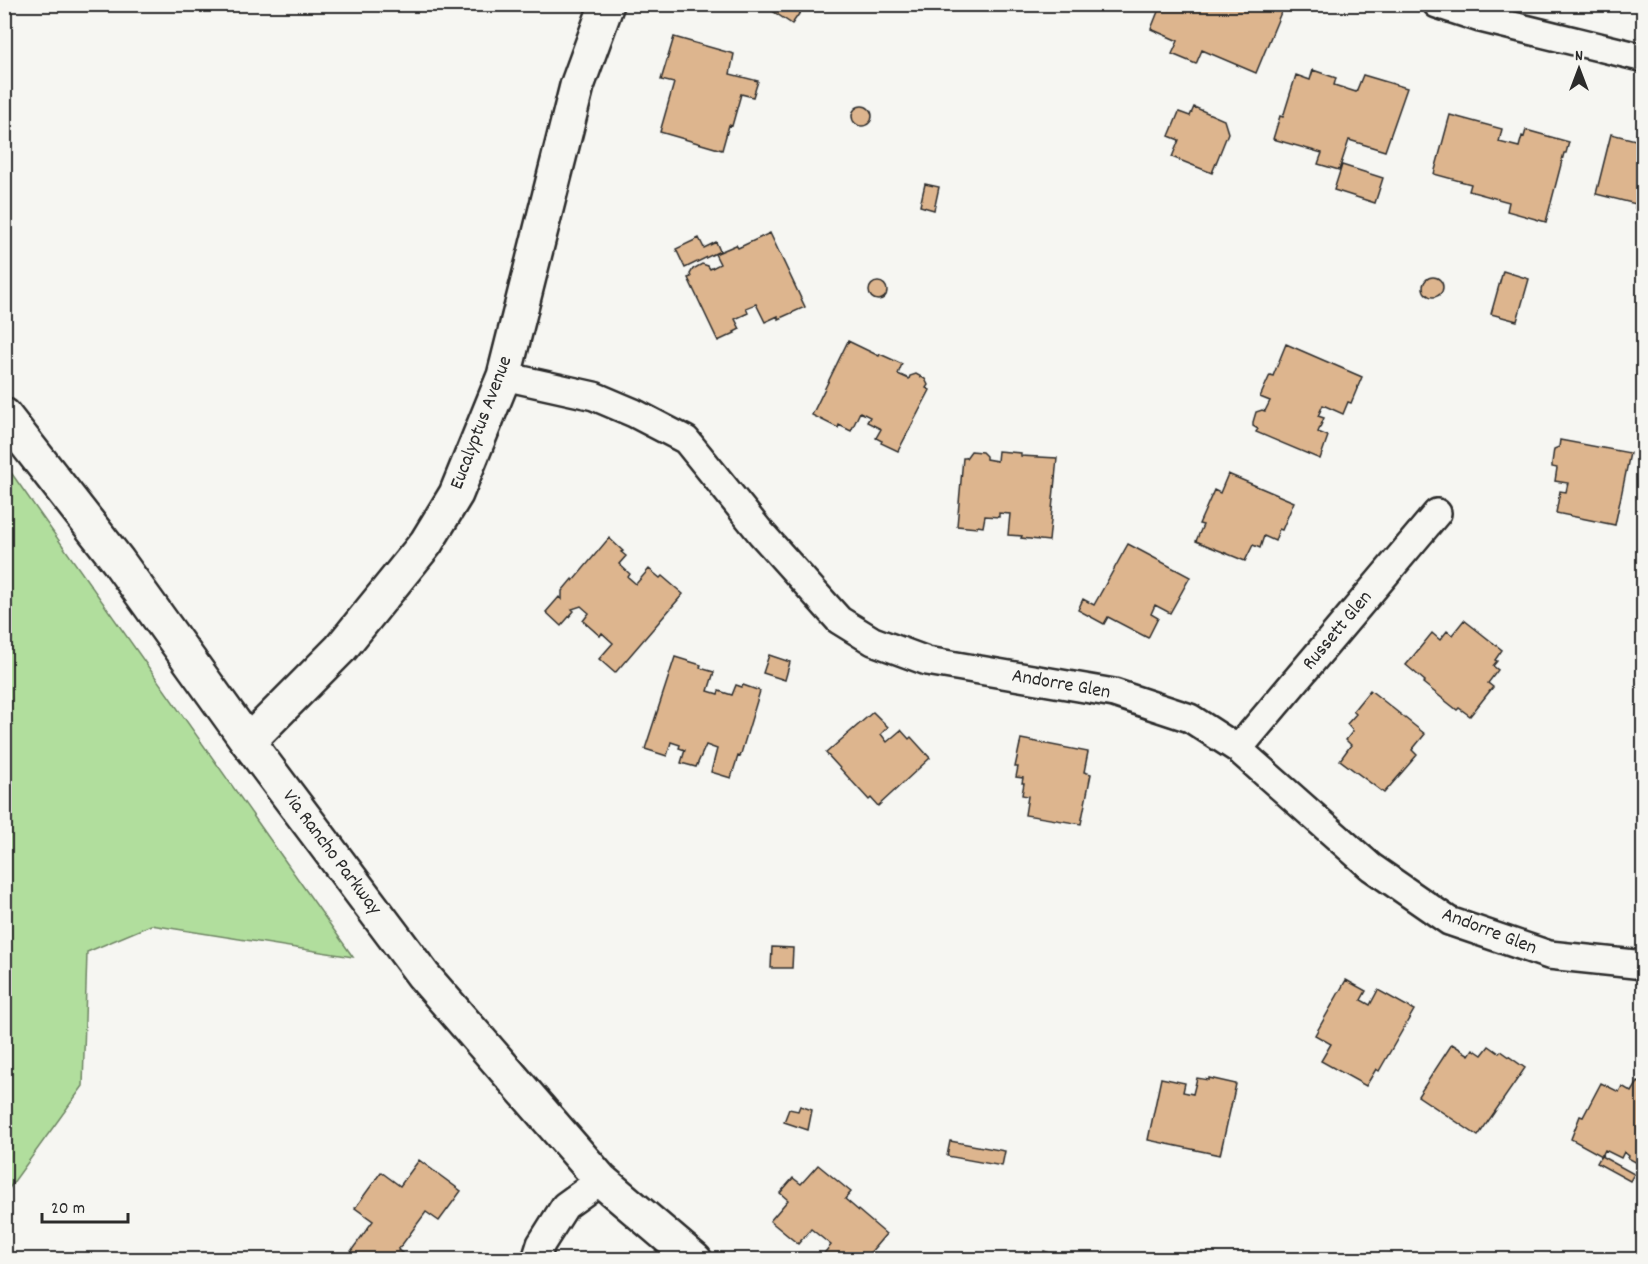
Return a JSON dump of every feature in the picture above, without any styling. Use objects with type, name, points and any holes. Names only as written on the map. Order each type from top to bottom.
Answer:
[{"type":"main road","name":"Eucalyptus Avenue","points":[[248,742],[341,648],[426,543],[456,494],[504,376],[577,86],[607,4]]},
{"type":"main road","name":"Via Rancho Parkway","points":[[4,415],[118,561],[248,742],[423,975],[601,1180],[695,1260]]},
{"type":"street","points":[[1437,4],[1480,18],[1644,58]]},
{"type":"street","name":"Andorre Glen","points":[[504,376],[594,396],[634,413],[686,440],[761,533],[839,620],[873,641],[927,661],[1114,693],[1190,718],[1238,749],[1371,867],[1449,921],[1549,955],[1644,965]]},
{"type":"street","name":"Russett Glen","points":[[1238,749],[1437,513]]},
{"type":"street","points":[[536,1260],[541,1244],[565,1206],[601,1180]]},
{"type":"green space","points":[[5,464],[353,957],[151,925],[87,952],[83,1086],[5,1194]]},
{"type":"building","points":[[762,4],[814,4],[810,10],[801,11],[792,24]]},
{"type":"building","points":[[1161,4],[1197,4],[1205,8],[1206,4],[1268,4],[1282,10],[1256,73],[1202,50],[1196,64],[1172,54],[1178,41],[1151,29]]},
{"type":"building","points":[[674,37],[734,54],[730,74],[758,81],[753,97],[741,94],[722,150],[660,132],[674,83],[661,80]]},
{"type":"building","points":[[1313,70],[1336,78],[1334,85],[1356,92],[1363,75],[1407,88],[1385,151],[1349,140],[1339,170],[1318,164],[1322,153],[1273,139],[1280,116],[1283,117],[1296,75],[1310,80]]},
{"type":"building","points":[[862,106],[869,109],[872,116],[869,123],[862,126],[855,123],[852,116],[855,109]]},
{"type":"building","points":[[1194,107],[1224,120],[1228,133],[1212,173],[1172,157],[1179,140],[1169,136],[1179,112],[1190,116]]},
{"type":"building","points":[[1450,115],[1502,129],[1499,142],[1519,147],[1526,130],[1569,142],[1546,222],[1507,211],[1509,202],[1469,191],[1471,184],[1434,174]]},
{"type":"building","points":[[1611,134],[1644,142],[1644,211],[1635,208],[1636,204],[1596,194]]},
{"type":"building","points":[[1342,165],[1383,178],[1375,203],[1334,190]]},
{"type":"building","points":[[925,184],[939,187],[934,210],[920,206]]},
{"type":"building","points":[[770,233],[805,307],[765,322],[756,304],[746,308],[748,313],[735,319],[740,329],[718,341],[688,278],[691,277],[693,269],[702,264],[710,269],[720,264],[715,254],[736,245],[738,248]]},
{"type":"building","points":[[699,238],[704,248],[716,242],[720,251],[685,268],[676,249]]},
{"type":"building","points":[[1503,271],[1529,279],[1517,321],[1491,314]]},
{"type":"building","points":[[1433,277],[1440,280],[1443,287],[1440,294],[1433,297],[1426,294],[1423,287],[1426,280]]},
{"type":"building","points":[[874,282],[882,282],[887,287],[885,298],[874,300],[869,295],[869,287]]},
{"type":"building","points":[[848,341],[902,364],[898,374],[909,379],[910,376],[916,374],[925,379],[928,385],[926,388],[930,390],[898,451],[876,438],[881,429],[867,422],[870,417],[860,412],[851,431],[839,425],[838,428],[812,415]]},
{"type":"building","points":[[1286,344],[1362,377],[1351,403],[1348,402],[1343,414],[1323,405],[1318,416],[1324,418],[1318,432],[1328,436],[1320,459],[1256,432],[1258,429],[1253,426],[1256,412],[1265,411],[1270,401],[1260,397],[1270,375],[1273,376]]},
{"type":"building","points":[[1560,440],[1630,453],[1615,525],[1556,513],[1560,491],[1566,492],[1568,483],[1555,481],[1557,468],[1552,467],[1554,449],[1559,447]]},
{"type":"building","points":[[971,451],[982,452],[986,459],[997,461],[998,451],[1021,453],[1021,456],[1057,458],[1049,541],[1008,535],[1010,514],[999,513],[999,517],[985,516],[983,527],[957,526],[963,458],[966,458]]},
{"type":"building","points":[[1228,474],[1294,502],[1275,541],[1264,536],[1260,548],[1253,545],[1245,561],[1196,541],[1203,525],[1199,524],[1214,490],[1220,493]]},
{"type":"building","points":[[609,538],[626,556],[619,564],[630,574],[628,577],[636,584],[649,569],[660,578],[662,576],[683,594],[615,673],[599,659],[613,643],[602,633],[600,636],[583,621],[589,613],[581,606],[572,609],[574,611],[561,626],[546,612],[559,597],[562,600],[562,591]]},
{"type":"building","points":[[1128,544],[1190,577],[1170,613],[1155,605],[1151,614],[1158,618],[1148,638],[1108,617],[1104,624],[1078,610],[1083,599],[1094,605]]},
{"type":"building","points":[[1464,620],[1502,650],[1493,666],[1498,670],[1488,683],[1493,687],[1470,716],[1459,708],[1457,710],[1423,683],[1425,681],[1406,665],[1432,633],[1440,640],[1447,631],[1452,635]]},
{"type":"building","points":[[769,655],[790,662],[785,680],[763,673]]},
{"type":"building","points":[[675,657],[701,665],[700,668],[714,672],[708,691],[718,694],[719,691],[732,695],[736,685],[742,687],[743,685],[760,691],[740,757],[738,756],[731,778],[711,772],[717,749],[706,745],[696,767],[681,763],[685,750],[679,748],[680,745],[671,742],[667,756],[645,749]]},
{"type":"building","points":[[1370,690],[1425,734],[1412,750],[1417,755],[1384,793],[1340,760],[1351,745],[1346,740],[1353,731],[1347,724],[1356,714],[1353,711]]},
{"type":"building","points":[[873,712],[888,727],[881,734],[887,742],[901,730],[909,739],[911,737],[930,758],[878,806],[871,798],[869,800],[826,753]]},
{"type":"building","points":[[1021,739],[1088,752],[1084,772],[1091,774],[1081,824],[1025,815],[1028,796],[1022,795],[1023,778],[1016,777],[1018,767],[1015,767]]},
{"type":"building","points":[[772,947],[793,948],[792,968],[771,968]]},
{"type":"building","points":[[1346,980],[1366,991],[1361,1000],[1370,1005],[1378,990],[1414,1010],[1379,1071],[1376,1069],[1366,1086],[1321,1061],[1331,1044],[1315,1035]]},
{"type":"building","points":[[1452,1044],[1469,1055],[1473,1049],[1482,1055],[1489,1046],[1499,1053],[1501,1051],[1525,1068],[1478,1136],[1418,1096]]},
{"type":"building","points":[[1161,1078],[1185,1083],[1183,1092],[1193,1094],[1197,1078],[1209,1080],[1209,1078],[1236,1084],[1220,1155],[1148,1140]]},
{"type":"building","points":[[1638,1082],[1644,1085],[1642,1162],[1640,1161],[1639,1164],[1628,1158],[1629,1156],[1624,1152],[1621,1158],[1605,1150],[1602,1156],[1571,1139],[1580,1116],[1583,1117],[1601,1083],[1619,1092],[1622,1086],[1632,1092]]},
{"type":"building","points":[[800,1106],[812,1110],[808,1130],[784,1122],[789,1109],[798,1111]]},
{"type":"building","points":[[950,1141],[1005,1151],[1002,1166],[947,1156]]},
{"type":"building","points":[[1601,1156],[1634,1174],[1630,1181],[1597,1163]]},
{"type":"building","points":[[419,1160],[461,1191],[439,1221],[426,1212],[398,1250],[412,1260],[349,1260],[346,1258],[373,1221],[355,1208],[381,1172],[400,1186]]},
{"type":"building","points":[[818,1165],[851,1192],[845,1199],[886,1234],[864,1260],[823,1260],[820,1258],[831,1245],[811,1229],[798,1244],[770,1221],[788,1200],[780,1193],[793,1178],[801,1184]]},
{"type":"building","points":[[1044,1251],[1059,1256],[1057,1260],[1041,1260]]}]
